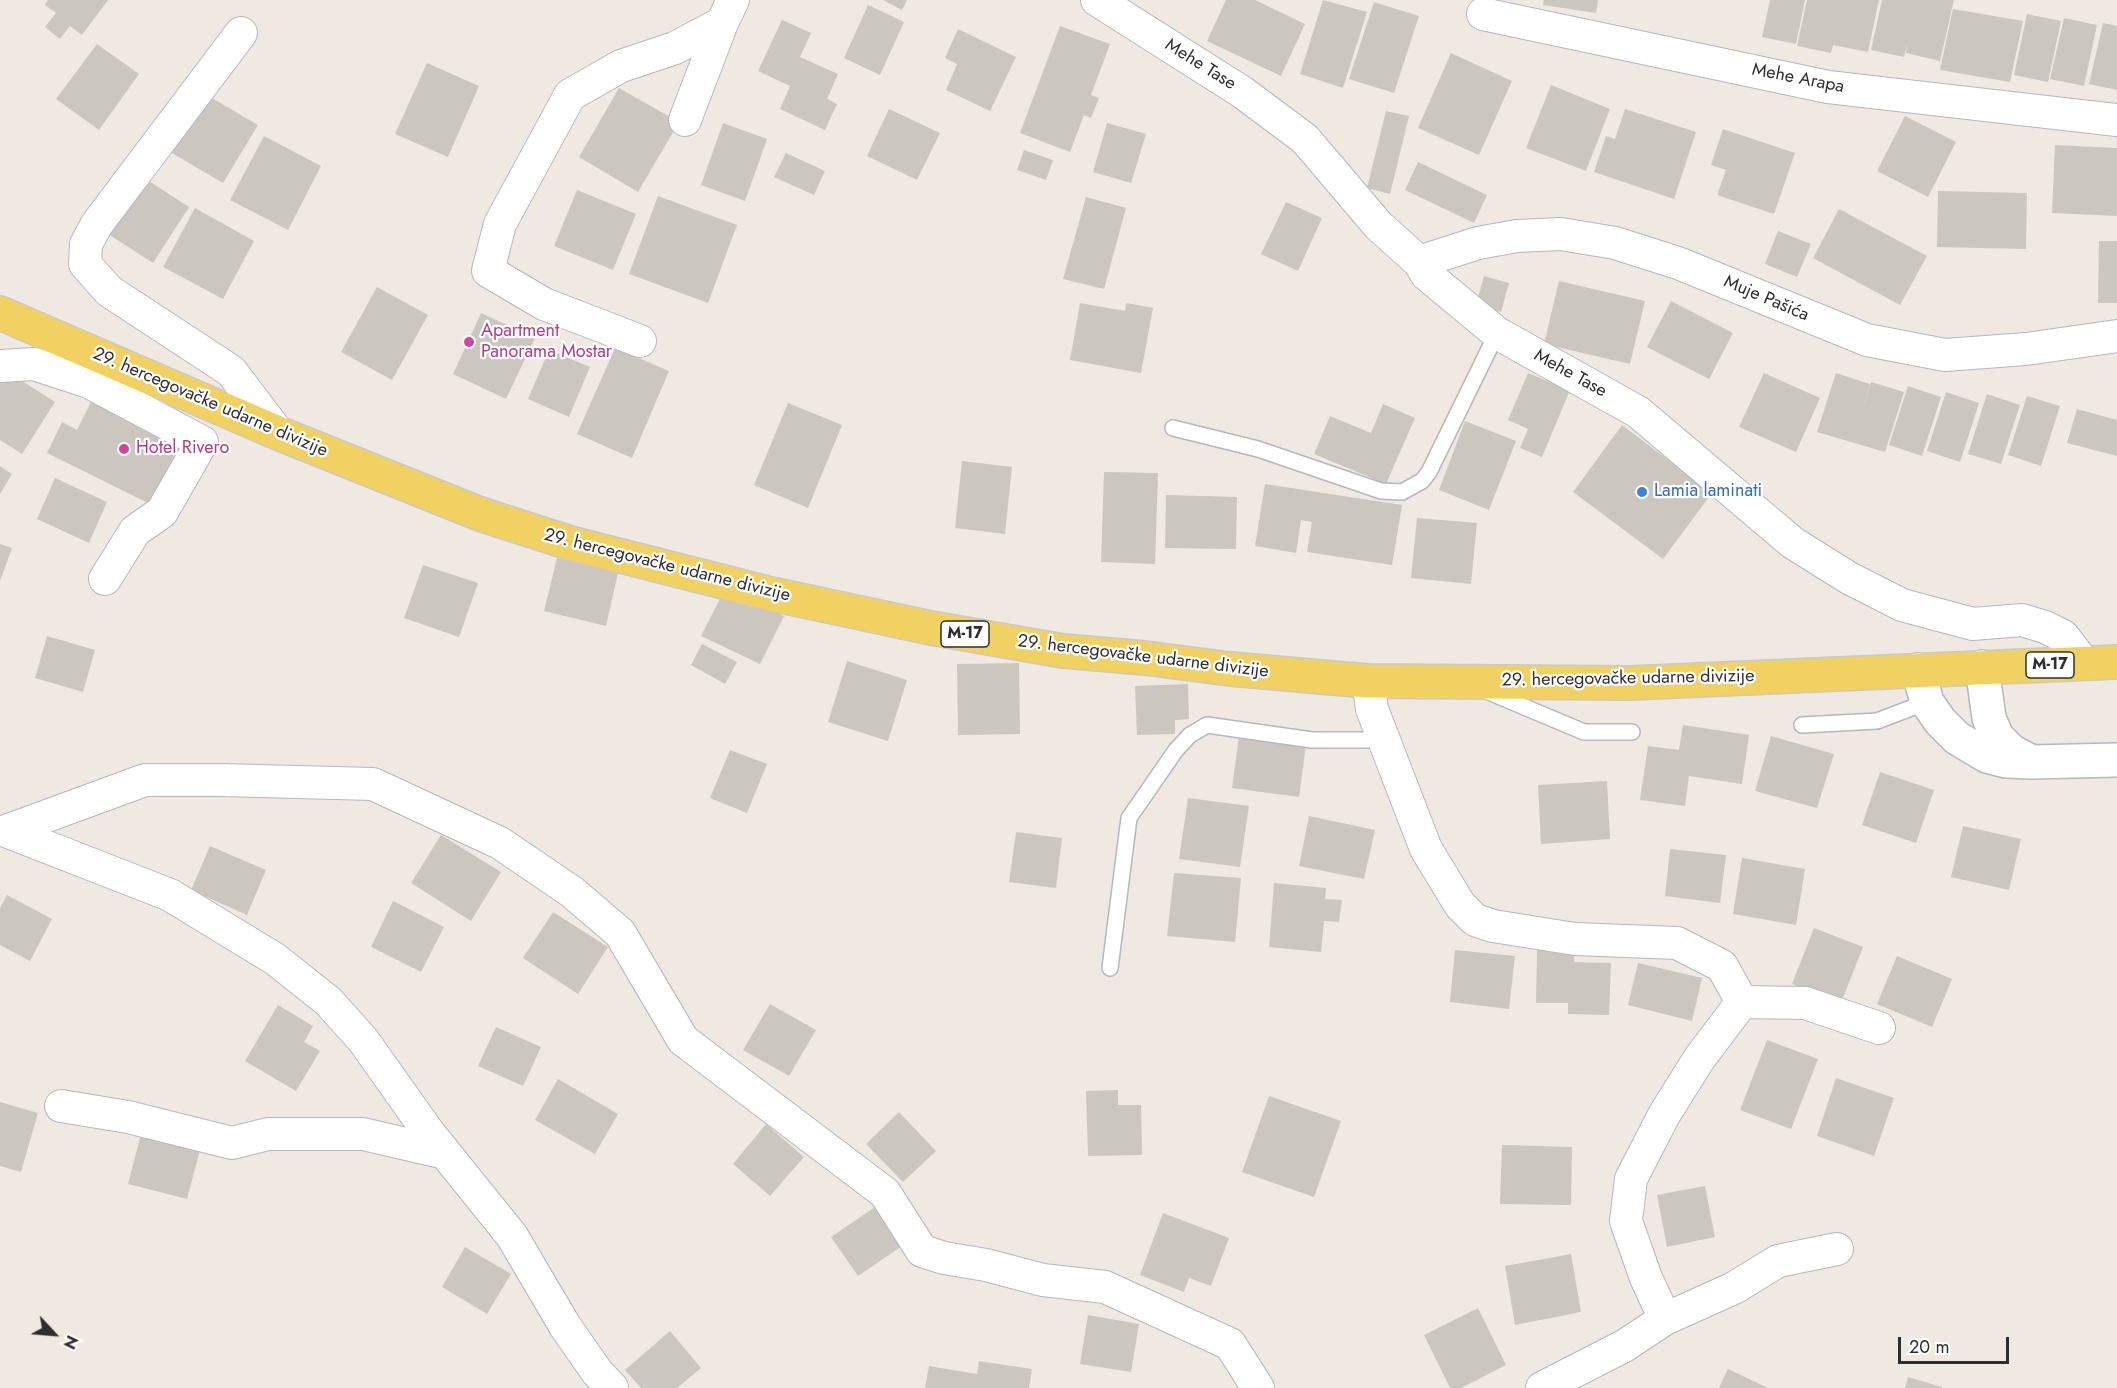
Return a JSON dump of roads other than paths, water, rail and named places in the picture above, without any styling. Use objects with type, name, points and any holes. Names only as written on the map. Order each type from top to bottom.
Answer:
[{"type":"main road","name":"29. hercegovačke udarne divizije","points":[[0,313],[51,337],[278,433],[480,514],[570,543],[767,593],[931,628],[1063,651],[1368,681],[1630,682],[1982,667]]},
{"type":"main road","name":"M-17","points":[[1982,667],[2117,662]]},
{"type":"street","name":"Mehe Tase","points":[[1097,0],[1242,92],[1305,139],[1378,225],[1419,262],[1427,275],[1497,333],[1638,412],[1793,543],[1849,578],[1902,605],[1973,624],[2022,620],[2045,627],[2063,636],[2084,663]]},
{"type":"street","points":[[685,120],[728,12]]},
{"type":"street","points":[[640,341],[544,304],[488,272],[500,224],[570,95],[621,66],[675,48],[728,12]]},
{"type":"street","name":"Mehe Arapa","points":[[1483,15],[1828,87],[2117,120]]},
{"type":"street","points":[[241,33],[97,224],[86,244],[85,264],[109,291],[231,371],[278,433]]},
{"type":"street","name":"Muje Pašića","points":[[1419,262],[1478,243],[1517,236],[1561,234],[1615,243],[1678,263],[1867,340],[1945,355],[2026,349],[2117,336]]},
{"type":"street","points":[[34,364],[51,337]]},
{"type":"street","points":[[0,366],[34,364],[89,382],[202,442],[162,512],[135,531],[105,579]]},
{"type":"street","points":[[1982,667],[1989,718],[1997,737],[2011,751],[2031,762]]},
{"type":"street","points":[[1918,670],[1927,702],[1957,738],[1987,756],[2006,761],[2031,762],[2117,760]]},
{"type":"street","points":[[1368,681],[1372,709],[1426,849],[1460,905],[1475,920],[1493,926],[1575,939],[1677,943],[1722,966],[1742,1002]]},
{"type":"street","points":[[612,1388],[597,1372],[565,1326],[512,1236],[445,1153],[363,1040],[328,1001],[275,959],[170,894],[6,831],[146,780],[374,784],[500,843],[572,892],[620,933],[683,1040],[885,1193],[922,1251],[1043,1280],[1105,1287],[1230,1344],[1258,1388]]},
{"type":"street","points":[[1742,1002],[1805,1003],[1879,1028]]},
{"type":"street","points":[[1665,1319],[1646,1278],[1626,1221],[1631,1179],[1664,1115],[1699,1059],[1742,1002]]},
{"type":"street","points":[[61,1106],[128,1117],[232,1143],[268,1134],[363,1134],[445,1153]]},
{"type":"street","points":[[1542,1388],[1624,1346],[1665,1319],[1734,1288],[1778,1261],[1837,1249]]},
{"type":"lane","points":[[1173,428],[1258,449],[1381,491],[1402,492],[1422,481],[1430,472],[1497,333]]},
{"type":"lane","points":[[1465,681],[1514,704],[1584,732],[1632,732]]},
{"type":"lane","points":[[1802,725],[1877,721],[1927,702]]},
{"type":"lane","points":[[1110,968],[1129,818],[1176,750],[1190,735],[1207,725],[1312,740],[1383,740]]},
{"type":"place","name":"Apartment Panorama Mostar","points":[[469,342]]},
{"type":"place","name":"Hotel Rivero","points":[[124,449]]},
{"type":"place","name":"Lamia laminati","points":[[1642,492]]}]
